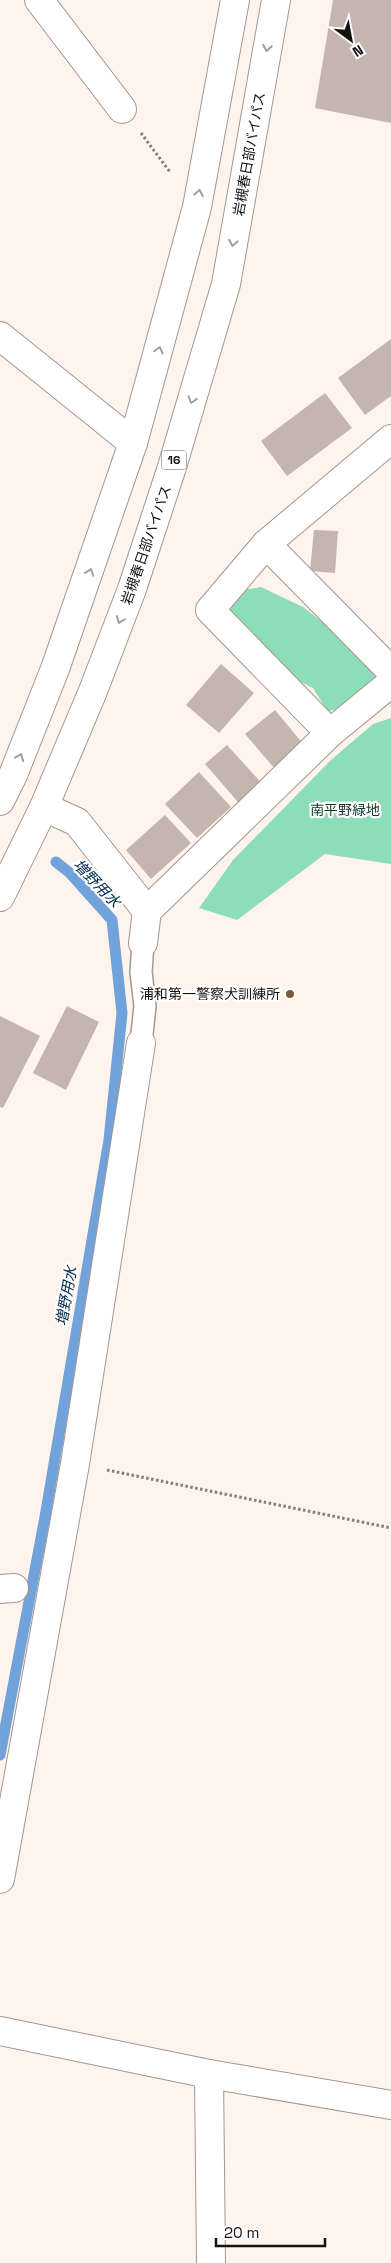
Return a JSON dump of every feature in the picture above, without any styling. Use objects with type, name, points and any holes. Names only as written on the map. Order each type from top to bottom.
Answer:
[{"type":"main road","points":[[39,0],[122,109]]},
{"type":"main road","points":[[0,801],[13,774],[56,668],[134,443],[197,206],[235,0]]},
{"type":"main road","name":"岩槻春日部バイパス","points":[[0,897],[44,807],[92,691],[132,589],[172,467],[226,284],[276,0]]},
{"type":"main road","points":[[0,336],[134,443]]},
{"type":"main road","points":[[330,733],[210,610],[266,544],[391,440]]},
{"type":"main road","points":[[266,544],[391,671]]},
{"type":"main road","points":[[144,942],[147,911],[330,733],[391,683]]},
{"type":"main road","points":[[44,807],[77,822],[147,911]]},
{"type":"main road","points":[[0,1879],[75,1464],[141,1043]]},
{"type":"main road","points":[[0,2031],[210,2074],[391,2105]]},
{"type":"main road","points":[[210,2074],[211,2263]]},
{"type":"lane","points":[[141,1043],[145,1006],[141,972],[144,942]]},
{"type":"path","points":[[122,109],[197,206]]},
{"type":"path","points":[[75,1464],[391,1528]]},
{"type":"green space","points":[[261,587],[303,607],[334,631],[378,675],[356,701],[328,712],[313,688],[292,678],[228,610],[243,590]]},
{"type":"green space","name":"南平野緑地","points":[[391,718],[391,864],[325,854],[237,920],[199,908],[233,860],[331,760],[373,724]]},
{"type":"building","points":[[333,0],[391,0],[391,123],[315,108]]},
{"type":"building","points":[[391,339],[391,396],[365,415],[338,378]]},
{"type":"building","points":[[325,393],[352,428],[287,476],[261,441]]},
{"type":"building","points":[[314,530],[338,531],[335,573],[310,571]]},
{"type":"building","points":[[221,664],[254,693],[219,733],[186,705]]},
{"type":"building","points":[[275,710],[304,745],[275,769],[245,734]]},
{"type":"building","points":[[227,745],[267,789],[244,809],[205,764]]},
{"type":"building","points":[[199,772],[231,807],[197,838],[165,804]]},
{"type":"building","points":[[165,815],[191,843],[151,879],[126,850]]},
{"type":"building","points":[[67,1006],[99,1022],[66,1090],[33,1073]]},
{"type":"building","points":[[0,1016],[40,1036],[3,1108],[0,1107]]},
{"type":"waterway","name":"増野用水","points":[[0,1755],[45,1517],[109,1140],[122,1013],[112,920],[70,873],[56,862]]},
{"type":"place","name":"浦和第一警察犬訓練所","points":[[290,994]]}]
